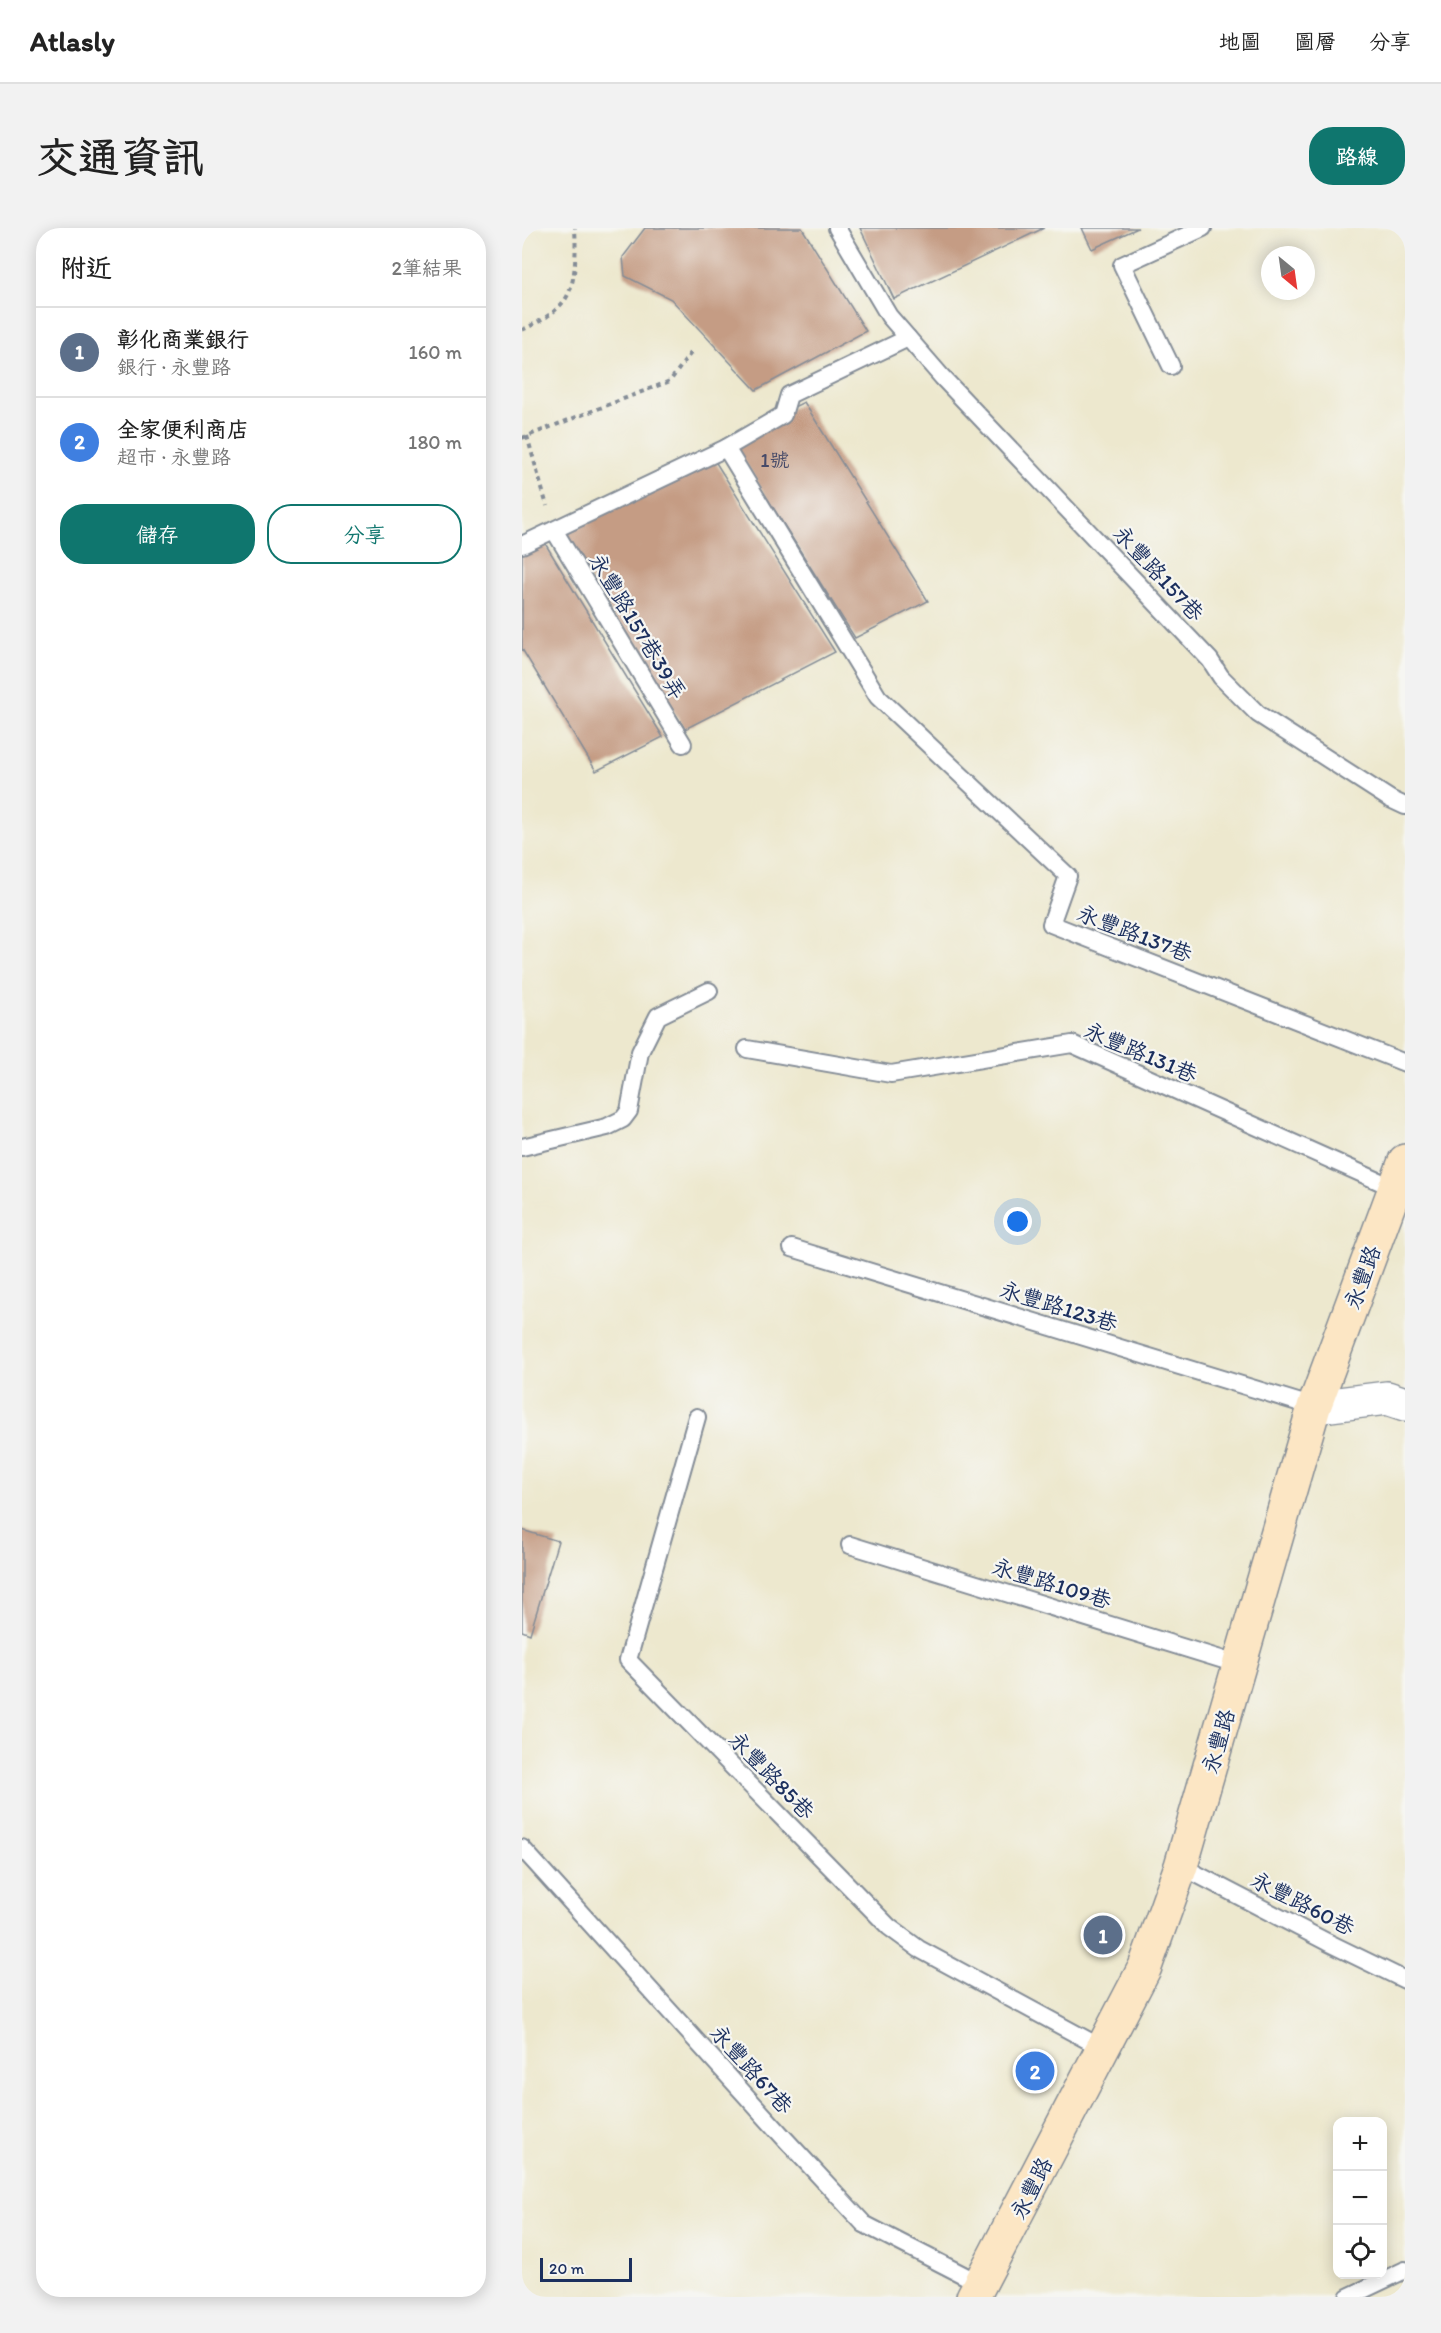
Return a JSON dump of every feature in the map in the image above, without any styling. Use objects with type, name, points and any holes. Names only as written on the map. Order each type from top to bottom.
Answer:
[{"type":"street","name":"永豐路","points":[[976,2290],[1145,1967],[1181,1866],[1314,1407],[1400,1175]]},
{"type":"street","points":[[1314,1407],[1387,1398],[1405,1404]]},
{"type":"lane","name":"永豐路157巷","points":[[837,228],[889,316],[950,386],[1210,660],[1221,677],[1258,714],[1389,799],[1405,806]]},
{"type":"lane","points":[[1171,366],[1122,265],[1203,228]]},
{"type":"lane","points":[[522,545],[726,448],[783,415],[789,395],[908,338]]},
{"type":"lane","name":"永豐路137巷","points":[[726,448],[878,697],[1068,876],[1051,924],[1405,1063]]},
{"type":"lane","name":"永豐路157巷39弄","points":[[554,530],[683,744]]},
{"type":"lane","points":[[522,1147],[607,1127],[623,1119],[629,1111],[640,1052],[658,1016],[709,991]]},
{"type":"lane","name":"永豐路131巷","points":[[747,1049],[891,1074],[1072,1044],[1400,1175]]},
{"type":"lane","name":"永豐路123巷","points":[[792,1248],[1314,1407]]},
{"type":"lane","name":"永豐路85巷","points":[[697,1417],[628,1660],[889,1927],[919,1949],[1102,2048]]},
{"type":"lane","name":"永豐路109巷","points":[[850,1545],[1239,1665]]},
{"type":"lane","name":"永豐路67巷","points":[[522,1848],[864,2224],[976,2290]]},
{"type":"lane","name":"永豐路60巷","points":[[1181,1866],[1405,1980]]},
{"type":"lane","points":[[1348,2297],[1405,2270]]},
{"type":"path","points":[[522,330],[544,319],[566,300],[574,270],[575,228]]},
{"type":"path","points":[[554,530],[524,437],[670,381],[693,350]]},
{"type":"building","points":[[645,228],[802,228],[866,331],[756,390],[671,299],[625,276],[623,257]]},
{"type":"building","points":[[860,228],[1044,228],[894,299]]},
{"type":"building","points":[[1082,228],[1138,228],[1092,249]]},
{"type":"building","points":[[804,402],[928,601],[855,638],[730,439]]},
{"type":"building","points":[[713,458],[835,652],[685,729],[562,535]]},
{"type":"building","points":[[543,540],[663,737],[596,771],[522,649],[522,551]]},
{"type":"building","points":[[522,1530],[558,1541],[530,1634],[522,1631]]},
{"type":"place","name":"彰化商業銀行","points":[[1103,1935]]},
{"type":"place","name":"全家便利商店","points":[[1035,2071]]}]
